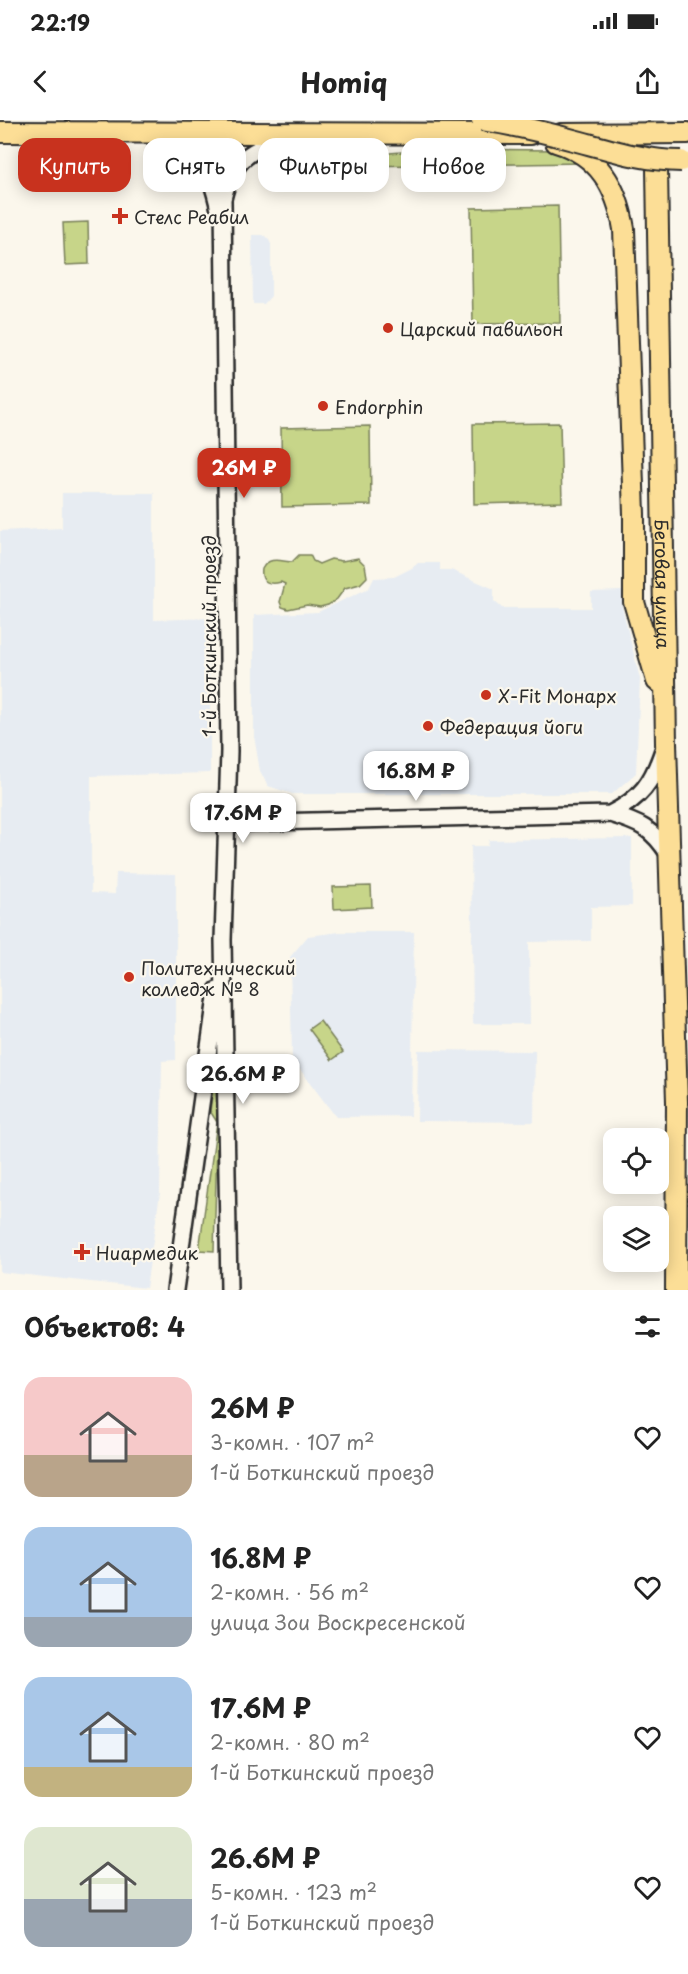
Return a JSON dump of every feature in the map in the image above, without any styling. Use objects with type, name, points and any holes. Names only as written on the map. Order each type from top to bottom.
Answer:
[{"type":"main road","points":[[0,132],[107,120]]},
{"type":"main road","points":[[482,120],[647,158],[669,161],[688,160]]},
{"type":"main road","points":[[633,120],[688,131]]},
{"type":"main road","points":[[0,132],[303,135],[688,131]]},
{"type":"main road","points":[[521,134],[562,144],[579,151],[606,177],[620,205],[626,264],[634,514],[634,602],[666,716]]},
{"type":"main road","name":"Беговая улица","points":[[657,167],[666,743],[677,1102],[676,1290]]},
{"type":"street","name":"1-й Боткинский проезд","points":[[139,133],[169,139],[194,151],[211,180],[222,223]]},
{"type":"street","name":"1-й Боткинский проезд","points":[[229,1290],[223,940],[229,751],[223,199],[236,166],[249,153],[266,144],[303,135]]},
{"type":"street","points":[[610,814],[636,798],[645,788],[654,775],[666,743]]},
{"type":"street","points":[[226,823],[610,814],[642,824],[660,840],[669,856]]},
{"type":"street","name":"1-й Боткинский проезд","points":[[175,1290],[223,940]]},
{"type":"shaded area","points":[[252,235],[263,235],[271,244],[271,296],[264,304],[253,304]]},
{"type":"shaded area","points":[[62,493],[154,493],[154,620],[210,618],[210,773],[91,776],[91,893],[115,894],[116,873],[176,874],[176,1060],[162,1061],[160,1193],[146,1288],[0,1272],[0,531],[62,528]]},
{"type":"shaded area","points":[[418,563],[440,563],[440,570],[451,570],[494,589],[494,601],[502,608],[591,608],[591,592],[623,591],[622,607],[640,679],[636,773],[612,794],[293,794],[268,786],[260,771],[254,736],[254,615],[318,612],[369,588],[374,578],[394,577]]},
{"type":"shaded area","points":[[632,838],[632,906],[591,907],[591,941],[529,942],[530,1024],[473,1024],[471,846],[488,846],[489,840]]},
{"type":"shaded area","points":[[340,932],[414,932],[411,1116],[336,1117],[292,1059],[290,957],[308,936]]},
{"type":"shaded area","points":[[418,1050],[535,1051],[534,1122],[417,1121]]},
{"type":"green space","points":[[506,150],[558,150],[582,163],[506,164]]},
{"type":"green space","points":[[401,152],[401,165],[389,166],[389,153]]},
{"type":"green space","points":[[558,206],[560,323],[473,324],[471,208]]},
{"type":"green space","points":[[88,222],[89,264],[65,265],[63,223]]},
{"type":"green space","points":[[560,423],[562,502],[474,504],[473,424]]},
{"type":"green space","points":[[370,426],[371,505],[282,507],[281,428]]},
{"type":"green space","points":[[299,555],[310,555],[313,561],[319,564],[331,559],[342,561],[358,558],[365,565],[367,577],[360,584],[345,588],[337,599],[328,605],[320,607],[307,605],[288,609],[282,607],[280,602],[285,584],[267,582],[264,580],[262,569],[268,562],[279,560],[292,562]]},
{"type":"green space","points":[[371,886],[372,907],[334,909],[333,887]]},
{"type":"green space","points":[[320,1021],[343,1052],[332,1060],[309,1029]]},
{"type":"green space","points":[[220,1033],[214,1251],[199,1250],[217,1122],[210,1111]]},
{"type":"tunnel","points":[[656,120],[657,167]]},
{"type":"place","name":"Стелс Реабил","points":[[120,216]]},
{"type":"place","name":"Царский павильон","points":[[388,328]]},
{"type":"place","name":"Endorphin","points":[[323,406]]},
{"type":"place","name":"X-Fit Монарх","points":[[486,695]]},
{"type":"place","name":"Федерация йоги","points":[[428,726]]},
{"type":"place","name":"Политехнический колледж № 8","points":[[129,977]]},
{"type":"place","name":"Ниармедик","points":[[82,1252]]}]
